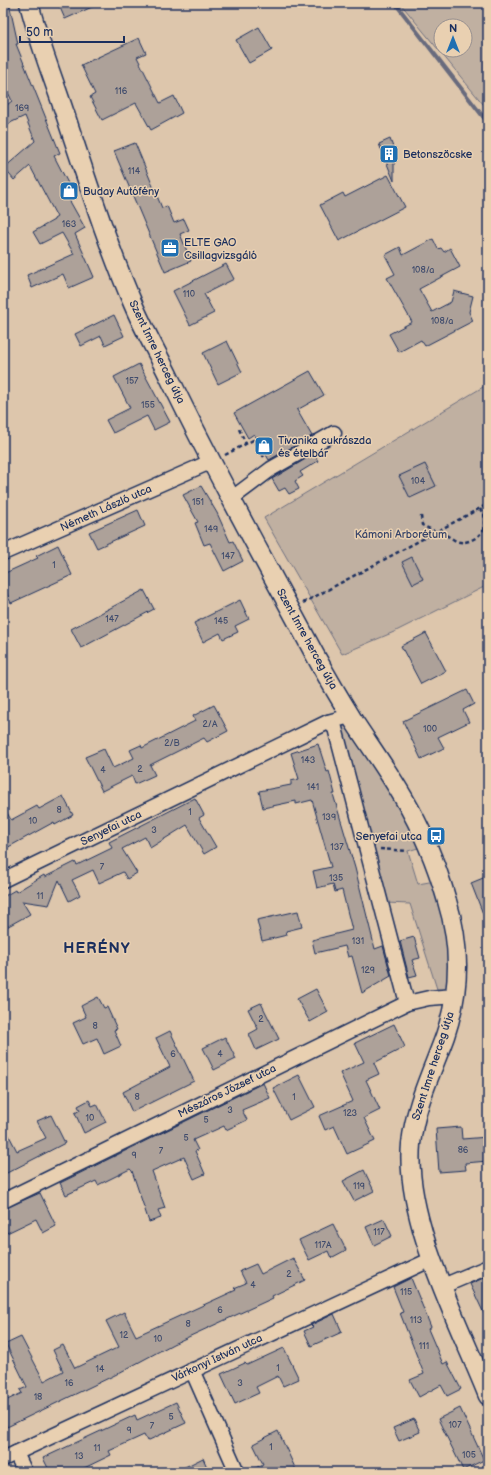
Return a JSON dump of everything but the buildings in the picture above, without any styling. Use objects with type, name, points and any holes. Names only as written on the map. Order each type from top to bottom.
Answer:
[{"type":"main road","name":"Szent Imre herceg útja","points":[[29,3],[107,238],[121,275],[148,336],[210,462],[231,498],[317,659],[350,716],[403,796],[428,849],[447,900],[454,927],[458,965],[455,996],[443,1040],[421,1097],[415,1120],[411,1145],[411,1168],[414,1196],[432,1259],[488,1396]]},
{"type":"street","points":[[231,498],[271,469],[334,433]]},
{"type":"street","name":"Németh László utca","points":[[3,553],[210,462]]},
{"type":"street","name":"Senyefai utca","points":[[3,880],[328,722],[350,716]]},
{"type":"street","points":[[328,722],[335,728],[407,1003]]},
{"type":"street","name":"Mészáros József utca","points":[[3,1201],[407,1003],[429,998],[455,996]]},
{"type":"street","name":"Várkonyi István utca","points":[[3,1459],[432,1259]]},
{"type":"street","points":[[443,1286],[488,1267]]},
{"type":"street","points":[[192,1370],[237,1472]]},
{"type":"street","points":[[16,1453],[25,1472]]},
{"type":"path","points":[[239,429],[246,444]]},
{"type":"path","points":[[210,462],[253,440],[271,469]]},
{"type":"path","points":[[310,598],[488,504]]},
{"type":"path","points":[[421,516],[422,525],[457,541],[466,541],[477,538],[486,522],[486,516],[480,508]]},
{"type":"path","points":[[366,848],[408,851]]},
{"type":"green space","points":[[400,3],[488,3],[488,110],[445,58],[473,58],[473,18],[433,18],[433,43]]},
{"type":"green space","name":"Kámoni Arborétum","points":[[488,384],[488,585],[394,632],[342,654],[264,518]]},
{"type":"green space","points":[[348,720],[421,847],[408,851],[418,884],[435,881],[449,936],[448,990],[437,989],[410,904],[385,903],[335,728]]},
{"type":"waterway","points":[[395,3],[488,123]]},
{"type":"place","name":"Betonszöcske","points":[[389,154]]},
{"type":"place","name":"Buday Autófény","points":[[69,191]]},
{"type":"place","name":"ELTE GAO Csillagvizsgáló","points":[[170,248]]},
{"type":"place","name":"Tivanika cukrászda és ételbár","points":[[264,446]]},
{"type":"place","name":"Senyefai utca","points":[[436,836]]},
{"type":"district","name":"HERÉNY","points":[[97,948]]}]
